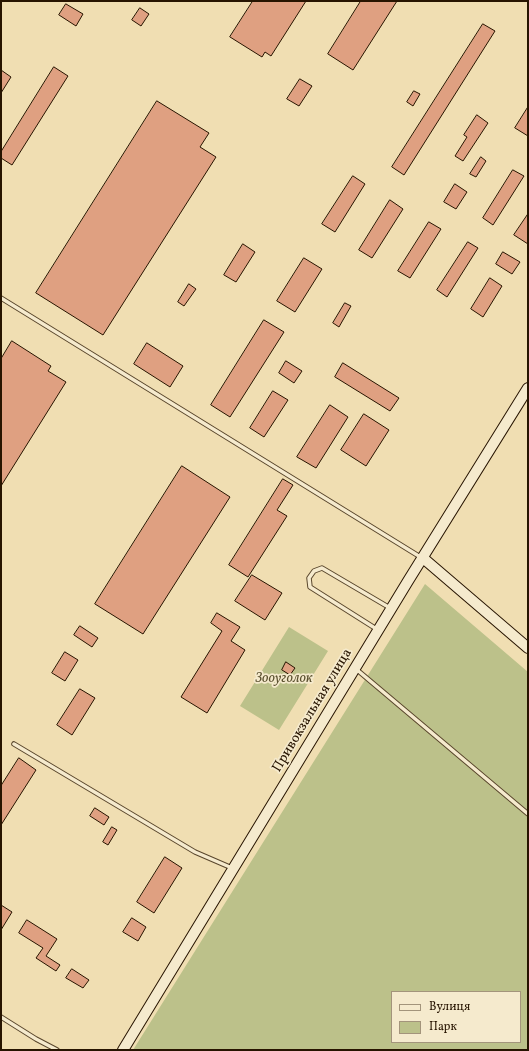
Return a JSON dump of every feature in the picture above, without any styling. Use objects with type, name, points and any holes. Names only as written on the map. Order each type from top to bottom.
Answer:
[{"type":"main road","name":"Привокзальная улица","points":[[123,1050],[378,630],[528,388]]},
{"type":"main road","points":[[423,558],[528,648]]},
{"type":"lane","points":[[1,298],[423,558]]},
{"type":"lane","points":[[378,630],[310,587],[309,578],[314,571],[322,568],[391,609]]},
{"type":"lane","points":[[355,668],[528,814]]},
{"type":"lane","points":[[14,744],[195,852],[233,869]]},
{"type":"lane","points":[[1,1018],[57,1050]]},
{"type":"green space","points":[[425,584],[528,672],[528,1050],[133,1050]]},
{"type":"green space","name":"Зооуголок","points":[[289,627],[328,651],[279,730],[240,706]]},
{"type":"building","points":[[253,1],[306,1],[271,56],[265,52],[262,57],[230,37]]},
{"type":"building","points":[[361,1],[397,1],[353,70],[328,54]]},
{"type":"building","points":[[66,4],[83,14],[76,26],[59,15]]},
{"type":"building","points":[[140,8],[149,14],[141,26],[132,20]]},
{"type":"building","points":[[483,24],[495,31],[404,175],[392,167]]},
{"type":"building","points":[[54,67],[68,76],[12,165],[1,158],[1,152]]},
{"type":"building","points":[[1,70],[11,77],[1,93]]},
{"type":"building","points":[[300,79],[312,86],[299,106],[287,99]]},
{"type":"building","points":[[414,91],[420,94],[413,106],[407,102]]},
{"type":"building","points":[[157,101],[209,133],[200,147],[216,157],[103,335],[36,293]]},
{"type":"building","points":[[528,107],[528,136],[515,128]]},
{"type":"building","points":[[477,115],[488,123],[463,161],[455,156],[467,137],[464,135]]},
{"type":"building","points":[[481,157],[486,161],[476,177],[470,174]]},
{"type":"building","points":[[513,170],[524,176],[493,225],[483,218]]},
{"type":"building","points":[[353,176],[365,184],[335,232],[322,224]]},
{"type":"building","points":[[455,184],[467,192],[456,209],[444,202]]},
{"type":"building","points":[[390,200],[403,209],[372,258],[359,250]]},
{"type":"building","points":[[528,214],[528,244],[514,235]]},
{"type":"building","points":[[429,222],[441,229],[410,278],[398,271]]},
{"type":"building","points":[[468,242],[478,248],[447,297],[437,290]]},
{"type":"building","points":[[243,244],[255,252],[236,282],[224,275]]},
{"type":"building","points":[[503,252],[520,262],[512,274],[496,264]]},
{"type":"building","points":[[304,258],[322,269],[295,312],[277,301]]},
{"type":"building","points":[[490,278],[502,286],[483,317],[471,309]]},
{"type":"building","points":[[189,284],[196,289],[184,306],[178,302]]},
{"type":"building","points":[[345,303],[351,306],[339,327],[333,323]]},
{"type":"building","points":[[264,320],[284,332],[230,417],[211,405]]},
{"type":"building","points":[[12,341],[51,366],[48,371],[66,382],[1,486],[1,359]]},
{"type":"building","points":[[147,343],[183,366],[170,387],[134,364]]},
{"type":"building","points":[[286,361],[302,371],[294,383],[279,373]]},
{"type":"building","points":[[343,363],[399,398],[390,411],[335,377]]},
{"type":"building","points":[[273,391],[288,400],[264,437],[250,428]]},
{"type":"building","points":[[330,405],[348,417],[316,468],[297,457]]},
{"type":"building","points":[[364,414],[389,430],[366,466],[341,450]]},
{"type":"building","points":[[182,466],[230,497],[143,634],[95,604]]},
{"type":"building","points":[[283,479],[293,485],[277,510],[287,516],[248,577],[229,565]]},
{"type":"building","points":[[252,575],[282,593],[265,620],[235,601]]},
{"type":"building","points":[[217,613],[240,627],[231,641],[245,650],[207,713],[181,697],[222,631],[211,623]]},
{"type":"building","points":[[80,626],[98,638],[92,647],[74,635]]},
{"type":"building","points":[[65,652],[78,660],[65,681],[52,673]]},
{"type":"building","points":[[286,662],[295,668],[290,675],[282,670]]},
{"type":"building","points":[[80,689],[95,698],[72,735],[57,725]]},
{"type":"building","points":[[19,758],[36,770],[1,825],[1,786]]},
{"type":"building","points":[[95,808],[109,817],[104,825],[90,816]]},
{"type":"building","points":[[112,827],[117,830],[108,845],[103,842]]},
{"type":"building","points":[[165,857],[182,868],[154,913],[137,902]]},
{"type":"building","points":[[1,905],[12,912],[1,930]]},
{"type":"building","points":[[132,918],[146,927],[138,941],[123,932]]},
{"type":"building","points":[[27,920],[57,939],[46,956],[60,965],[56,971],[36,958],[43,948],[19,933]]},
{"type":"building","points":[[72,969],[89,980],[83,988],[66,978]]}]
